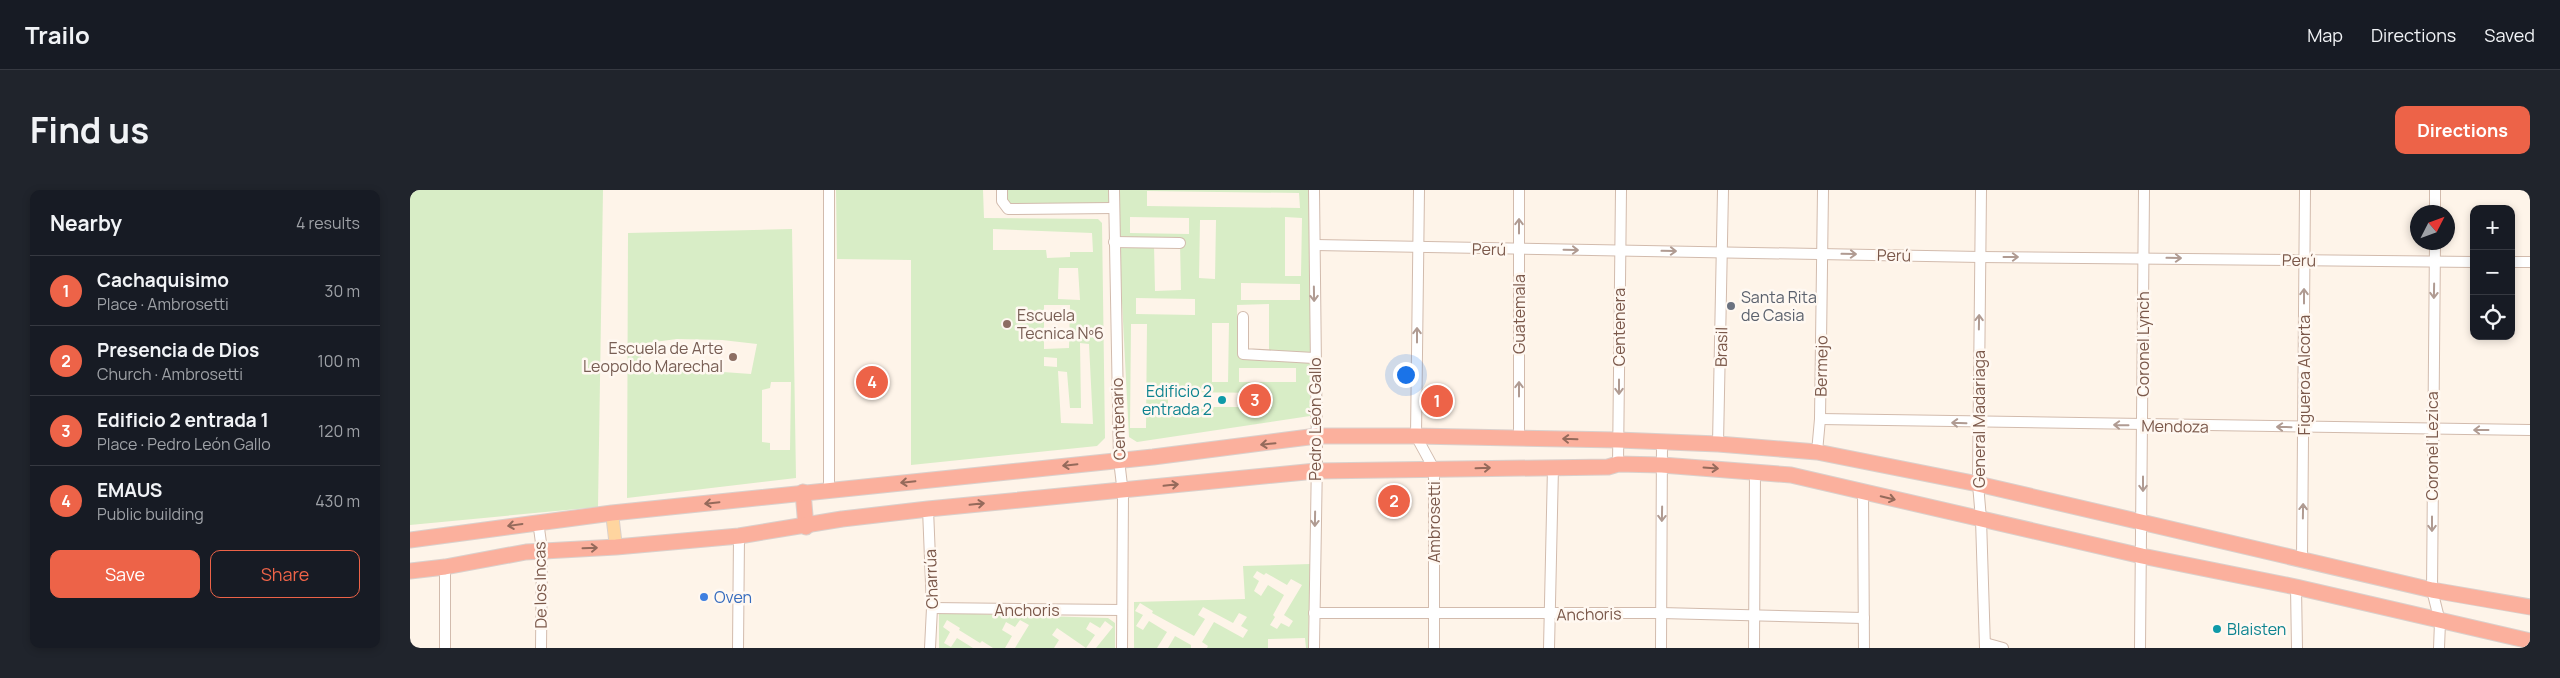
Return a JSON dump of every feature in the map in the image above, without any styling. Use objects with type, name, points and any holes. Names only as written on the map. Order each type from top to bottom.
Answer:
[{"type":"highway","points":[[410,540],[538,521],[1118,460],[1316,436],[1518,437],[1618,440],[1718,444],[1817,452],[1978,484],[2432,590],[2530,607]]},
{"type":"highway","points":[[410,571],[445,567],[542,550],[616,547],[740,536],[806,527],[842,519],[928,509],[1316,470],[1608,467],[1618,464],[1662,465],[1791,475],[2142,556],[2296,588],[2530,641]]},
{"type":"highway","points":[[802,492],[806,527]]},
{"type":"main road","points":[[612,513],[616,547]]},
{"type":"street","points":[[829,190],[830,489]]},
{"type":"street","points":[[1002,190],[1002,201],[1008,209],[1113,208]]},
{"type":"street","name":"Centenario","points":[[1114,190],[1118,460],[1122,489],[1122,648]]},
{"type":"street","name":"Pedro León Gallo","points":[[1314,190],[1316,436],[1314,648]]},
{"type":"street","name":"Ambrosetti","points":[[1419,190],[1416,436],[1434,469],[1434,648]]},
{"type":"street","name":"Guatemala","points":[[1518,437],[1519,190]]},
{"type":"street","name":"Centenera","points":[[1618,464],[1621,190]]},
{"type":"street","name":"Brasil","points":[[1718,444],[1723,190]]},
{"type":"street","name":"Bermejo","points":[[1817,452],[1820,419],[1823,190]]},
{"type":"street","name":"General Madariaga","points":[[1981,190],[1978,484],[1982,519],[1985,646]]},
{"type":"street","name":"Coronel Lynch","points":[[2140,648],[2143,524],[2144,190]]},
{"type":"street","name":"Figueroa Alcorta","points":[[2302,559],[2305,190]]},
{"type":"street","points":[[2435,190],[2435,205]]},
{"type":"street","points":[[1114,242],[1180,243]]},
{"type":"street","name":"Perú","points":[[1315,245],[1980,257],[2470,262]]},
{"type":"street","name":"Coronel Lezica","points":[[2435,250],[2432,590],[2440,622],[2440,648]]},
{"type":"street","points":[[2515,262],[2530,262]]},
{"type":"street","points":[[1243,317],[1243,354],[1314,358]]},
{"type":"street","name":"Mendoza","points":[[1820,419],[1978,423],[2530,430]]},
{"type":"street","points":[[1661,648],[1662,442]]},
{"type":"street","points":[[1549,648],[1553,467]]},
{"type":"street","points":[[1754,648],[1755,471]]},
{"type":"street","points":[[1863,492],[1864,648]]},
{"type":"street","name":"Charrúa","points":[[928,509],[932,608],[930,648]]},
{"type":"street","name":"De los Incas","points":[[538,521],[542,550],[541,648]]},
{"type":"street","points":[[738,648],[740,536]]},
{"type":"street","points":[[445,567],[445,648]]},
{"type":"street","points":[[2296,588],[2296,648]]},
{"type":"street","name":"Anchoris","points":[[932,608],[1122,610]]},
{"type":"street","name":"Anchoris","points":[[1314,613],[1550,615],[1661,613],[1864,618]]},
{"type":"street","points":[[1985,646],[2003,648]]},
{"type":"green space","points":[[410,190],[603,190],[598,507],[410,525]]},
{"type":"green space","name":"Escuela Tecnica Nº6","points":[[836,190],[983,190],[984,218],[1098,219],[1102,223],[1105,438],[1097,446],[911,465],[911,260],[837,259]],"holes":[[[993,229],[1092,233],[1093,252],[1070,252],[1070,257],[1047,258],[1046,250],[993,250]],[[1059,268],[1078,268],[1080,300],[1058,299]],[[1044,305],[1070,305],[1069,348],[1044,349]],[[1080,343],[1089,344],[1093,424],[1061,423],[1058,371],[1067,372],[1070,408],[1081,408]],[[1044,357],[1057,358],[1057,367],[1044,366]]]},
{"type":"green space","points":[[1005,190],[1310,190],[1310,416],[1137,442],[1129,437],[1117,205],[1015,206],[1008,203]],"holes":[[[1147,191],[1299,193],[1300,208],[1147,206]],[[1130,217],[1189,218],[1189,234],[1130,233]],[[1285,217],[1302,218],[1301,276],[1285,276]],[[1200,220],[1216,220],[1215,279],[1199,278]],[[1180,243],[1181,290],[1155,291],[1154,244]],[[1241,283],[1300,284],[1300,300],[1241,300]],[[1136,298],[1195,299],[1195,315],[1136,314]],[[1269,304],[1269,357],[1238,352],[1237,305]],[[1212,323],[1229,323],[1228,382],[1212,382]],[[1131,324],[1147,324],[1146,428],[1130,428]],[[1239,368],[1296,368],[1296,382],[1239,382]],[[1168,392],[1272,393],[1272,407],[1168,407]]]},
{"type":"green space","points":[[792,229],[796,478],[627,498],[628,233]],"holes":[[[677,339],[722,340],[757,344],[751,374],[681,369],[643,373],[639,344]],[[771,382],[791,382],[790,450],[770,450],[770,443],[762,442],[762,390],[770,388]]]},
{"type":"green space","points":[[1310,564],[1308,648],[1306,648],[1305,638],[1268,639],[1268,648],[1207,648],[1208,646],[1202,642],[1214,622],[1243,638],[1248,630],[1241,626],[1247,617],[1239,613],[1233,623],[1203,607],[1198,615],[1205,619],[1194,636],[1152,613],[1153,611],[1140,603],[1135,611],[1143,615],[1136,626],[1143,630],[1149,621],[1167,632],[1157,648],[1134,648],[1134,602],[1245,599],[1243,566]],"holes":[[[1257,571],[1264,575],[1266,573],[1287,585],[1291,579],[1302,585],[1284,615],[1293,621],[1289,627],[1281,623],[1277,629],[1270,625],[1275,617],[1273,615],[1284,595],[1268,585],[1261,596],[1254,591],[1259,581],[1253,577]]]},
{"type":"green space","points":[[939,613],[1108,618],[1115,623],[1115,648],[1096,648],[1113,627],[1105,621],[1100,628],[1090,622],[1086,629],[1095,635],[1086,648],[1057,628],[1052,635],[1059,640],[1054,648],[1015,648],[1029,625],[1020,620],[1015,627],[1006,622],[1002,630],[1012,636],[1005,648],[993,648],[982,641],[980,643],[947,620],[943,627],[950,632],[944,643],[951,647],[957,638],[973,648],[939,648]]},
{"type":"green space","points":[[1175,636],[1191,645],[1191,648],[1168,648]]},
{"type":"place","name":"Santa Rita de Casia","points":[[1731,306]]},
{"type":"place","name":"Escuela Tecnica Nº6","points":[[1007,324]]},
{"type":"place","name":"Escuela de Arte Leopoldo Marechal","points":[[733,357]]},
{"type":"place","name":"EMAUS","points":[[872,382]]},
{"type":"place","name":"Edificio 2 entrada 2","points":[[1222,400]]},
{"type":"place","name":"Edificio 2 entrada 1","points":[[1255,400]]},
{"type":"place","name":"Cachaquisimo","points":[[1437,401]]},
{"type":"place","name":"Presencia de Dios","points":[[1394,501]]},
{"type":"place","name":"Oven","points":[[704,597]]},
{"type":"place","name":"Blaisten","points":[[2217,629]]}]
